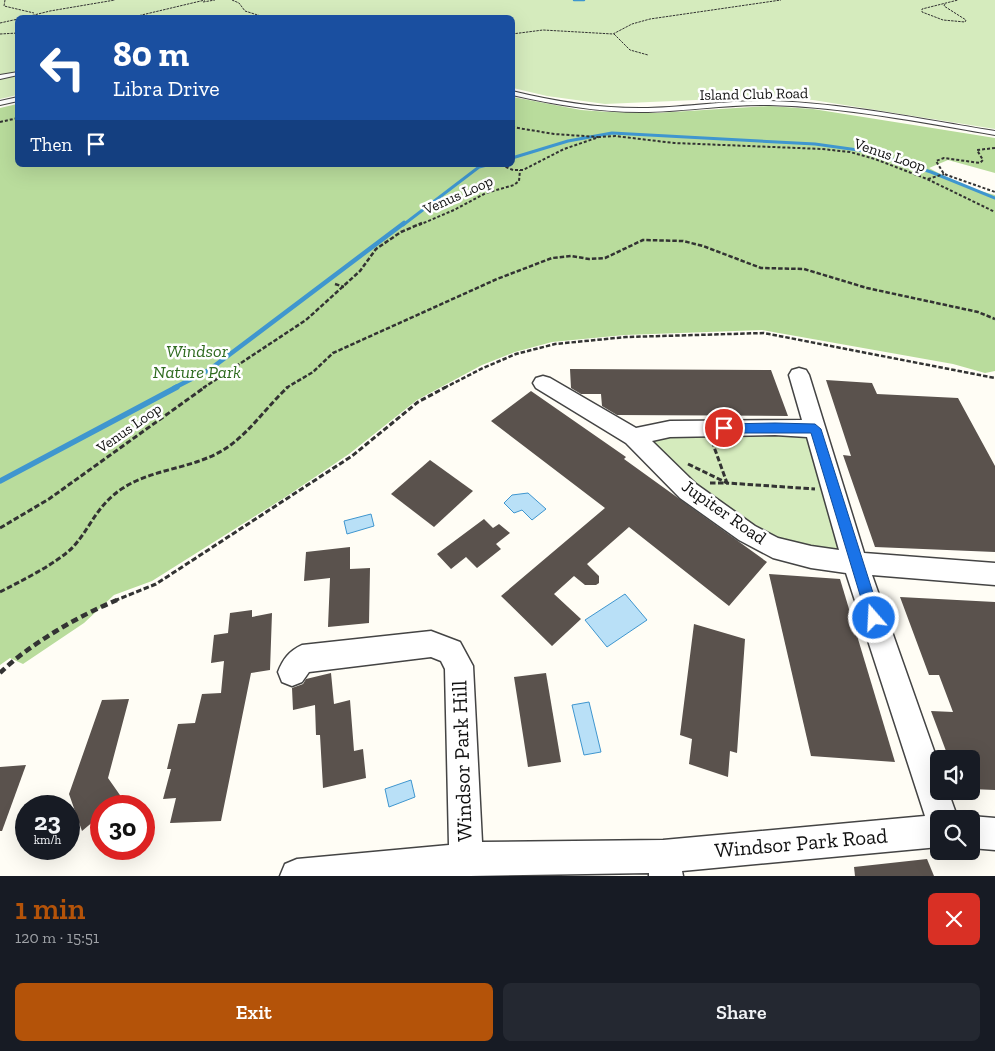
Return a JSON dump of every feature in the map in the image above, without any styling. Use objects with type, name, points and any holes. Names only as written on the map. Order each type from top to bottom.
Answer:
[{"type":"street","points":[[799,375],[855,563],[939,810]]},
{"type":"street","name":"Jupiter Road","points":[[543,383],[634,437],[688,490],[747,533],[773,546],[811,557],[855,563],[995,574]]},
{"type":"street","points":[[634,437],[670,429],[775,427],[815,429]]},
{"type":"street","name":"Windsor Park Hill","points":[[292,672],[302,659],[431,644],[450,651],[459,666],[476,865]]},
{"type":"street","name":"Windsor Park Road","points":[[297,876],[476,865],[664,866],[930,832]]},
{"type":"street","points":[[980,833],[995,834]]},
{"type":"lane","points":[[0,77],[15,74]]},
{"type":"lane","name":"Island Club Road","points":[[515,94],[574,106],[626,110],[766,103],[810,104],[995,133]]},
{"type":"lane","points":[[0,103],[15,100]]},
{"type":"path","points":[[5,0],[4,6],[37,14]]},
{"type":"path","points":[[33,15],[115,0]]},
{"type":"path","points":[[142,15],[205,0]]},
{"type":"path","points":[[190,4],[215,0]]},
{"type":"path","points":[[232,0],[239,3],[245,11],[258,15]]},
{"type":"path","points":[[613,34],[632,24],[650,20],[764,1],[781,0]]},
{"type":"path","points":[[945,4],[944,6],[966,20],[965,22],[956,22],[930,16],[922,12],[922,9],[926,6],[945,4],[958,0]]},
{"type":"path","points":[[0,23],[15,20]]},
{"type":"path","points":[[515,34],[543,30],[613,34],[621,39],[627,49],[634,54],[648,54]]},
{"type":"path","points":[[0,34],[15,33]]},
{"type":"path","points":[[0,122],[15,119]]},
{"type":"path","points":[[515,128],[554,134],[599,137]]},
{"type":"path","name":"Venus Loop","points":[[0,528],[49,499],[224,374],[306,320],[360,271],[376,249],[401,232],[454,210],[486,193],[514,185],[520,181],[520,170],[564,149],[599,137],[624,136],[674,143],[822,149],[850,152],[875,159],[927,179],[995,212]]},
{"type":"path","points":[[944,174],[936,162],[939,158],[980,163],[983,160],[977,150],[995,148]]},
{"type":"path","points":[[509,167],[520,170]]},
{"type":"path","points":[[927,179],[944,174],[995,192]]},
{"type":"path","points":[[0,592],[33,575],[73,547],[95,514],[123,488],[148,476],[216,454],[248,430],[276,398],[290,386],[314,372],[333,353],[497,280],[552,258],[571,256],[589,259],[605,258],[643,240],[683,241],[723,254],[751,266],[773,270],[804,269],[867,288],[978,312],[995,319]]},
{"type":"path","points":[[336,284],[344,287]]},
{"type":"path","points":[[0,673],[10,663],[62,628],[107,604],[156,584],[286,500],[352,456],[418,402],[482,368],[516,354],[554,344],[617,338],[764,333],[995,378]]},
{"type":"path","points":[[707,429],[727,483]]},
{"type":"path","points":[[685,462],[727,483]]},
{"type":"path","points":[[688,490],[700,484],[727,483],[816,489]]},
{"type":"green space","points":[[0,0],[995,0],[995,129],[813,100],[765,97],[605,104],[547,96],[515,88],[515,15],[15,15],[15,95],[0,99]]},
{"type":"green space","name":"Windsor Nature Park","points":[[515,97],[581,110],[609,112],[656,113],[769,106],[813,109],[995,138],[995,173],[948,160],[929,168],[965,187],[995,195],[995,371],[985,373],[953,364],[762,330],[625,335],[552,342],[515,352],[482,365],[417,400],[349,454],[284,498],[152,581],[114,595],[84,623],[23,664],[10,658],[0,665],[0,108],[15,104],[15,167],[515,167]]},
{"type":"green space","points":[[815,429],[855,563],[773,547],[634,437]]},
{"type":"water","points":[[528,493],[546,509],[532,520],[522,510],[514,513],[504,503],[512,495]]},
{"type":"water","points":[[371,514],[374,526],[347,534],[344,521]]},
{"type":"water","points":[[625,594],[647,620],[607,647],[585,620]]},
{"type":"water","points":[[589,702],[601,752],[584,755],[572,705]]},
{"type":"water","points":[[411,780],[415,797],[389,807],[385,789]]},
{"type":"building","points":[[570,369],[771,370],[788,416],[617,415],[602,406],[601,394],[581,394],[571,388]]},
{"type":"building","points":[[826,380],[872,383],[877,394],[958,398],[995,466],[995,552],[875,547],[843,455],[851,456]]},
{"type":"building","points":[[531,391],[626,457],[624,459],[767,562],[729,606],[629,527],[587,564],[599,576],[599,583],[596,585],[585,585],[574,576],[554,594],[581,619],[552,646],[501,596],[605,508],[491,421]]},
{"type":"building","points":[[430,460],[473,491],[434,527],[391,494]]},
{"type":"building","points":[[484,519],[493,528],[499,524],[510,533],[496,544],[501,549],[477,568],[466,557],[451,569],[437,554]]},
{"type":"building","points":[[350,547],[350,569],[370,568],[369,623],[328,627],[330,578],[304,581],[306,552]]},
{"type":"building","points":[[769,574],[840,579],[895,762],[811,756]]},
{"type":"building","points":[[900,597],[995,602],[995,790],[980,789],[980,750],[946,750],[931,711],[953,712],[939,675],[929,675]]},
{"type":"building","points":[[252,610],[252,617],[272,613],[270,670],[251,673],[221,821],[170,823],[176,798],[163,799],[171,769],[167,769],[178,724],[195,723],[202,694],[221,693],[224,661],[211,663],[214,635],[228,633],[230,613]]},
{"type":"building","points":[[694,624],[745,639],[737,753],[730,751],[728,777],[689,764],[692,739],[680,735]]},
{"type":"building","points":[[331,673],[334,704],[350,700],[354,751],[363,749],[366,778],[323,788],[320,735],[316,735],[315,705],[293,710],[292,688],[303,684],[306,679]]},
{"type":"building","points":[[546,673],[561,762],[528,767],[514,677]]},
{"type":"building","points":[[129,699],[108,778],[120,795],[90,795],[90,824],[82,831],[80,825],[80,795],[69,794],[102,700]]},
{"type":"building","points":[[26,765],[2,831],[0,831],[0,767]]},
{"type":"building","points":[[927,859],[934,876],[855,876],[854,867]]},
{"type":"waterway","points":[[574,0],[584,0]]},
{"type":"waterway","points":[[515,157],[568,141],[612,133],[815,144],[865,151],[931,172],[995,198]]},
{"type":"waterway","points":[[403,225],[479,167]]},
{"type":"waterway","points":[[174,388],[209,370],[404,223]]},
{"type":"waterway","points":[[0,481],[177,387]]},
{"type":"route","points":[[724,428],[775,427],[815,429],[855,563],[874,618]]}]
